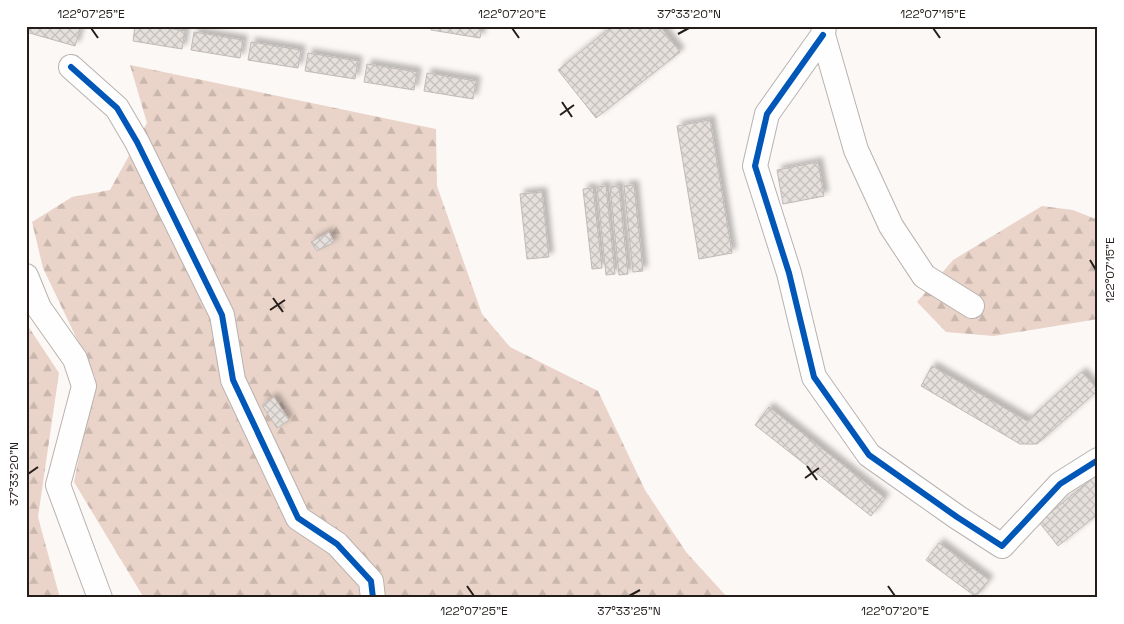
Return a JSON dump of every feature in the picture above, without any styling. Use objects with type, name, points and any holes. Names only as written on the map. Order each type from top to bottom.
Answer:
[{"type":"street","points":[[824,31],[856,150],[891,226],[924,276],[972,306]]},
{"type":"street","points":[[824,31],[767,114],[755,166],[789,273],[814,377],[869,455],[956,517],[1002,546],[1060,484],[1098,460]]},
{"type":"street","points":[[71,67],[117,108],[136,142],[222,315],[233,380],[298,518],[337,544],[371,581],[373,598]]},
{"type":"street","points":[[26,276],[39,308],[75,359],[84,386],[58,485],[100,598]]},
{"type":"green space","points":[[130,65],[436,129],[437,186],[482,314],[510,347],[598,391],[645,490],[686,552],[728,598],[144,598],[74,482],[95,377],[43,268],[32,222],[72,197],[110,190],[147,123]]},
{"type":"green space","points":[[1042,206],[1073,210],[1098,220],[1098,319],[994,336],[946,332],[917,302],[953,260]]},
{"type":"green space","points":[[26,323],[59,373],[38,517],[60,598],[26,598]]},
{"type":"building","points":[[26,26],[81,26],[75,46],[26,32]]},
{"type":"building","points":[[135,26],[156,26],[185,31],[182,49],[133,41]]},
{"type":"building","points":[[431,26],[482,26],[480,38],[431,30]]},
{"type":"building","points":[[613,26],[660,26],[680,52],[596,118],[558,70]]},
{"type":"building","points":[[194,32],[243,40],[240,58],[191,50]]},
{"type":"building","points":[[251,42],[301,50],[298,68],[248,60]]},
{"type":"building","points":[[308,53],[358,61],[355,79],[305,71]]},
{"type":"building","points":[[367,64],[417,72],[414,90],[364,82]]},
{"type":"building","points":[[427,73],[476,81],[473,99],[424,91]]},
{"type":"building","points":[[710,120],[732,253],[699,259],[677,126]]},
{"type":"building","points":[[818,162],[824,196],[783,204],[777,170]]},
{"type":"building","points":[[634,185],[643,271],[633,272],[624,186]]},
{"type":"building","points":[[606,186],[615,274],[606,275],[597,187]]},
{"type":"building","points":[[619,186],[628,274],[619,275],[610,187]]},
{"type":"building","points":[[593,188],[602,268],[592,269],[583,189]]},
{"type":"building","points":[[542,192],[549,257],[527,259],[520,194]]},
{"type":"building","points":[[329,232],[334,242],[317,251],[311,242]]},
{"type":"building","points":[[932,366],[1027,421],[1082,372],[1098,390],[1037,444],[1020,444],[921,386]]},
{"type":"building","points":[[274,397],[289,420],[277,428],[262,405]]},
{"type":"building","points":[[769,407],[885,498],[871,516],[755,425]]},
{"type":"building","points":[[1098,474],[1098,514],[1058,546],[1039,522]]},
{"type":"building","points":[[939,543],[989,580],[976,597],[926,560]]},
{"type":"cycle path","points":[[823,35],[767,114],[755,166],[789,273],[814,377],[869,455],[1002,546],[1060,484],[1098,460]]},
{"type":"cycle path","points":[[71,67],[117,108],[137,142],[222,315],[233,380],[298,518],[337,544],[371,581],[373,598]]}]
